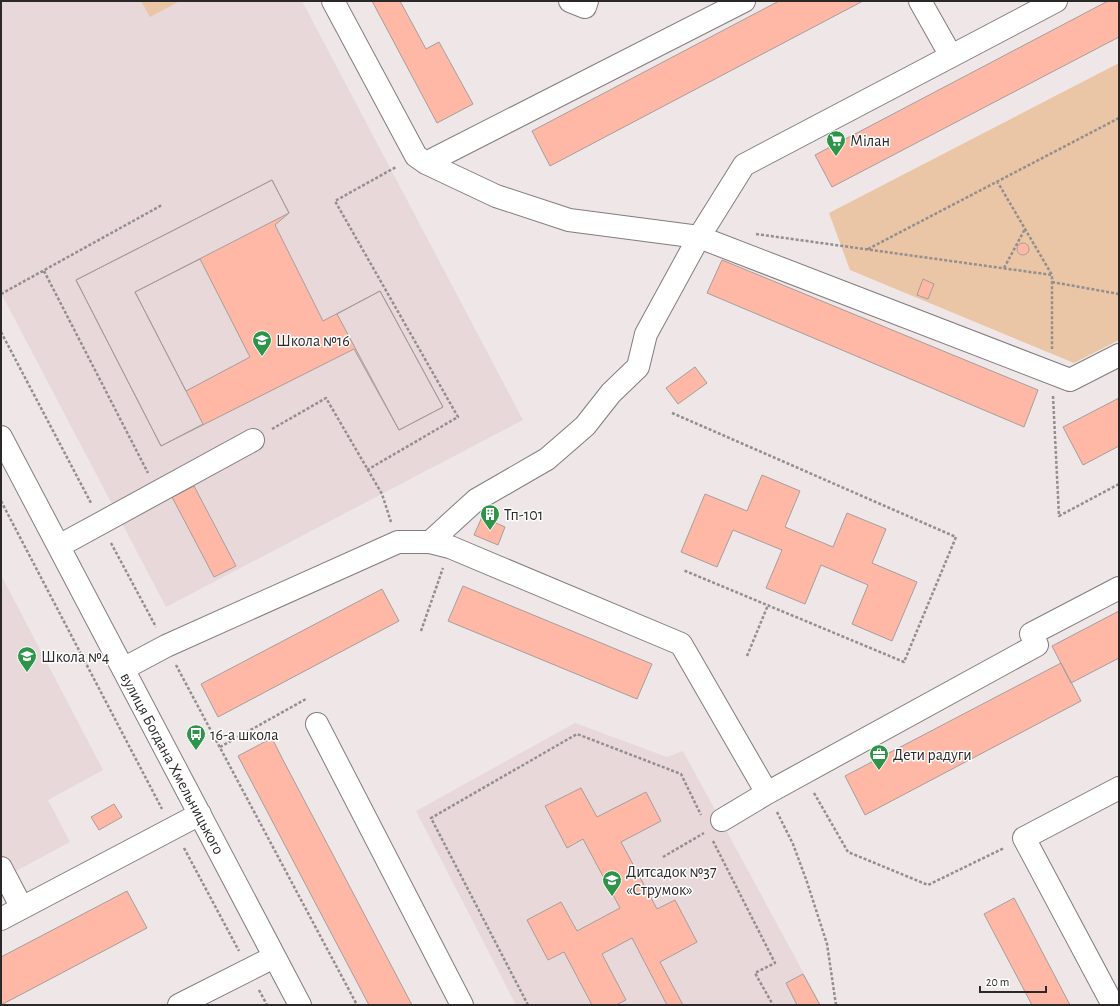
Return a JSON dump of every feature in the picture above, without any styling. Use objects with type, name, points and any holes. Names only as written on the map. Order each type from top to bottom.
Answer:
[{"type":"street","points":[[333,1],[421,160],[496,196],[569,220],[699,237],[1070,380],[1119,355]]},
{"type":"street","points":[[570,1],[585,7],[587,1]]},
{"type":"street","points":[[421,160],[744,1]]},
{"type":"street","points":[[920,1],[951,56]]},
{"type":"street","points":[[440,544],[476,500],[546,459],[585,426],[611,393],[638,367],[646,334],[699,237],[744,165],[1056,1]]},
{"type":"street","name":"вулиця Богдана Хмельницького","points":[[1,437],[300,1005]]},
{"type":"street","points":[[58,546],[253,440]]},
{"type":"street","points":[[123,669],[166,646],[398,542],[440,544],[681,644],[767,793]]},
{"type":"street","points":[[715,825],[767,793],[1037,645],[1031,634],[1119,588]]},
{"type":"street","points":[[317,724],[462,1005]]},
{"type":"street","points":[[1113,1005],[1024,838],[1119,788]]},
{"type":"street","points":[[1,919],[200,814]]},
{"type":"street","points":[[1,868],[22,908]]},
{"type":"street","points":[[179,1005],[274,957]]},
{"type":"path","points":[[867,249],[997,180],[1119,118]]},
{"type":"path","points":[[367,470],[458,417],[335,201],[421,160]]},
{"type":"path","points":[[997,180],[1052,275],[1052,373],[1059,516],[1119,484]]},
{"type":"path","points":[[1,294],[162,205]]},
{"type":"path","points":[[1004,268],[1026,229]]},
{"type":"path","points":[[751,233],[1052,275]]},
{"type":"path","points":[[44,271],[158,491]]},
{"type":"path","points":[[1052,282],[1119,294]]},
{"type":"path","points":[[1,332],[100,522],[357,1005]]},
{"type":"path","points":[[253,440],[326,398],[382,494],[398,542]]},
{"type":"path","points":[[672,413],[956,537],[904,662],[683,570]]},
{"type":"path","points":[[1,501],[267,1005]]},
{"type":"path","points":[[421,631],[440,544]]},
{"type":"path","points":[[747,656],[768,605]]},
{"type":"path","points":[[220,747],[306,699]]},
{"type":"path","points":[[528,1005],[432,818],[577,734],[681,774],[715,825],[775,963],[755,973],[773,1005]]},
{"type":"path","points":[[803,774],[848,852],[928,885],[1024,838]]},
{"type":"path","points":[[767,793],[793,844],[807,882],[827,944],[836,1005]]},
{"type":"path","points":[[663,856],[706,832],[715,825]]},
{"type":"shaded area","name":"Школа №16","points":[[1,1],[302,1],[523,420],[166,607],[1,293]]},
{"type":"shaded area","points":[[141,1],[180,1],[150,17]]},
{"type":"shaded area","points":[[1119,63],[1119,340],[1074,363],[850,270],[829,213]]},
{"type":"shaded area","name":"Школа №4","points":[[1,575],[103,770],[48,800],[70,842],[1,879]]},
{"type":"shaded area","name":"Дитсадок №37 «Струмок»","points":[[575,723],[667,757],[683,751],[821,1005],[516,1005],[416,811]]},
{"type":"building","points":[[372,1],[400,1],[426,49],[439,42],[473,104],[437,123]]},
{"type":"building","points":[[779,1],[863,1],[550,166],[532,131]]},
{"type":"building","points":[[1108,1],[1119,1],[1119,37],[832,187],[815,155]]},
{"type":"building","points":[[272,180],[289,213],[275,225],[323,321],[380,291],[443,407],[399,430],[354,349],[161,446],[76,280]],"holes":[[[200,259],[250,357],[186,391],[135,292]]]},
{"type":"building","points":[[272,180],[289,213],[135,292],[203,424],[161,446],[76,280]]},
{"type":"building","points":[[1021,243],[1025,243],[1029,249],[1025,255],[1021,255],[1017,251],[1017,247]]},
{"type":"building","points":[[722,260],[1038,390],[1024,427],[707,293]]},
{"type":"building","points":[[923,279],[934,284],[928,299],[917,295]]},
{"type":"building","points":[[380,291],[443,407],[399,430],[337,314]]},
{"type":"building","points":[[695,367],[707,383],[678,404],[666,388]]},
{"type":"building","points":[[1119,398],[1119,446],[1083,465],[1063,427]]},
{"type":"building","points":[[762,475],[800,491],[785,527],[833,547],[847,513],[886,529],[872,563],[917,582],[892,641],[852,624],[868,585],[821,565],[805,604],[766,588],[782,550],[733,530],[717,567],[681,552],[705,494],[747,511]]},
{"type":"building","points":[[194,486],[236,566],[214,577],[172,497]]},
{"type":"building","name":"Тп-101","points":[[482,517],[505,527],[498,545],[474,535]]},
{"type":"building","points":[[463,586],[652,664],[637,699],[448,621]]},
{"type":"building","points":[[382,589],[399,621],[218,717],[201,684]]},
{"type":"building","points":[[1119,611],[1119,658],[1071,683],[1052,646]]},
{"type":"building","points":[[1061,663],[1081,701],[865,815],[845,776]]},
{"type":"building","points":[[272,738],[412,1005],[369,1005],[238,756]]},
{"type":"building","points":[[581,788],[597,817],[646,792],[661,821],[621,842],[657,909],[675,900],[697,942],[660,962],[683,1005],[667,1005],[632,938],[602,954],[626,1000],[616,1005],[592,1005],[564,952],[548,960],[527,920],[561,902],[577,931],[620,908],[583,839],[567,848],[545,806]]},
{"type":"building","points":[[114,804],[122,817],[99,830],[91,817]]},
{"type":"building","points":[[127,891],[147,928],[1,1005],[1,957]]},
{"type":"building","points":[[1014,898],[1070,1005],[1032,1005],[984,914]]},
{"type":"building","points":[[803,974],[820,1005],[797,1005],[786,983]]},
{"type":"place","name":"Мілан","points":[[836,157]]},
{"type":"place","name":"Школа №16","points":[[262,357]]},
{"type":"place","name":"Тп-101","points":[[490,531]]},
{"type":"place","name":"Школа №4","points":[[27,673]]},
{"type":"place","name":"16-а школа","points":[[196,751]]},
{"type":"place","name":"Дети радуги","points":[[879,771]]},
{"type":"place","name":"Дитсадок №37 «Струмок»","points":[[612,897]]}]
